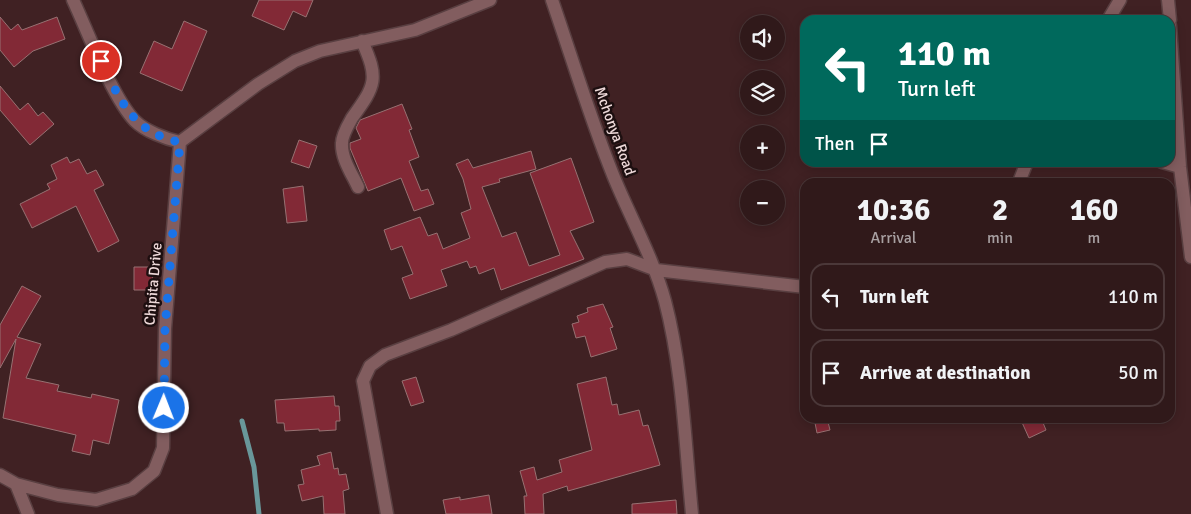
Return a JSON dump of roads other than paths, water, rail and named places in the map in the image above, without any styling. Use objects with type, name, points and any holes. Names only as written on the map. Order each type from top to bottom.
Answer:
[{"type":"street","points":[[74,0],[117,93],[135,121],[168,140],[180,142],[258,84],[295,61],[320,51],[415,30],[490,0]]},
{"type":"street","name":"Mchonya Road","points":[[552,0],[602,148],[634,227],[656,270],[676,354],[692,514]]},
{"type":"street","points":[[1168,0],[1170,15]]},
{"type":"street","points":[[1111,15],[1119,3]]},
{"type":"street","points":[[358,187],[345,157],[342,144],[350,123],[366,99],[373,83],[372,64],[362,41]]},
{"type":"street","points":[[1175,96],[1180,167],[1191,257]]},
{"type":"street","name":"Chipita Drive","points":[[0,475],[16,484],[58,495],[96,500],[132,489],[154,471],[162,448],[165,329],[180,142]]},
{"type":"street","points":[[1175,166],[1180,167]]},
{"type":"street","points":[[1184,195],[1191,178]]},
{"type":"street","points":[[387,514],[362,381],[370,366],[385,355],[451,330],[605,262],[627,258],[656,270],[800,287]]},
{"type":"street","points":[[16,484],[28,514]]},
{"type":"waterway","points":[[242,421],[254,467],[259,514]]}]
